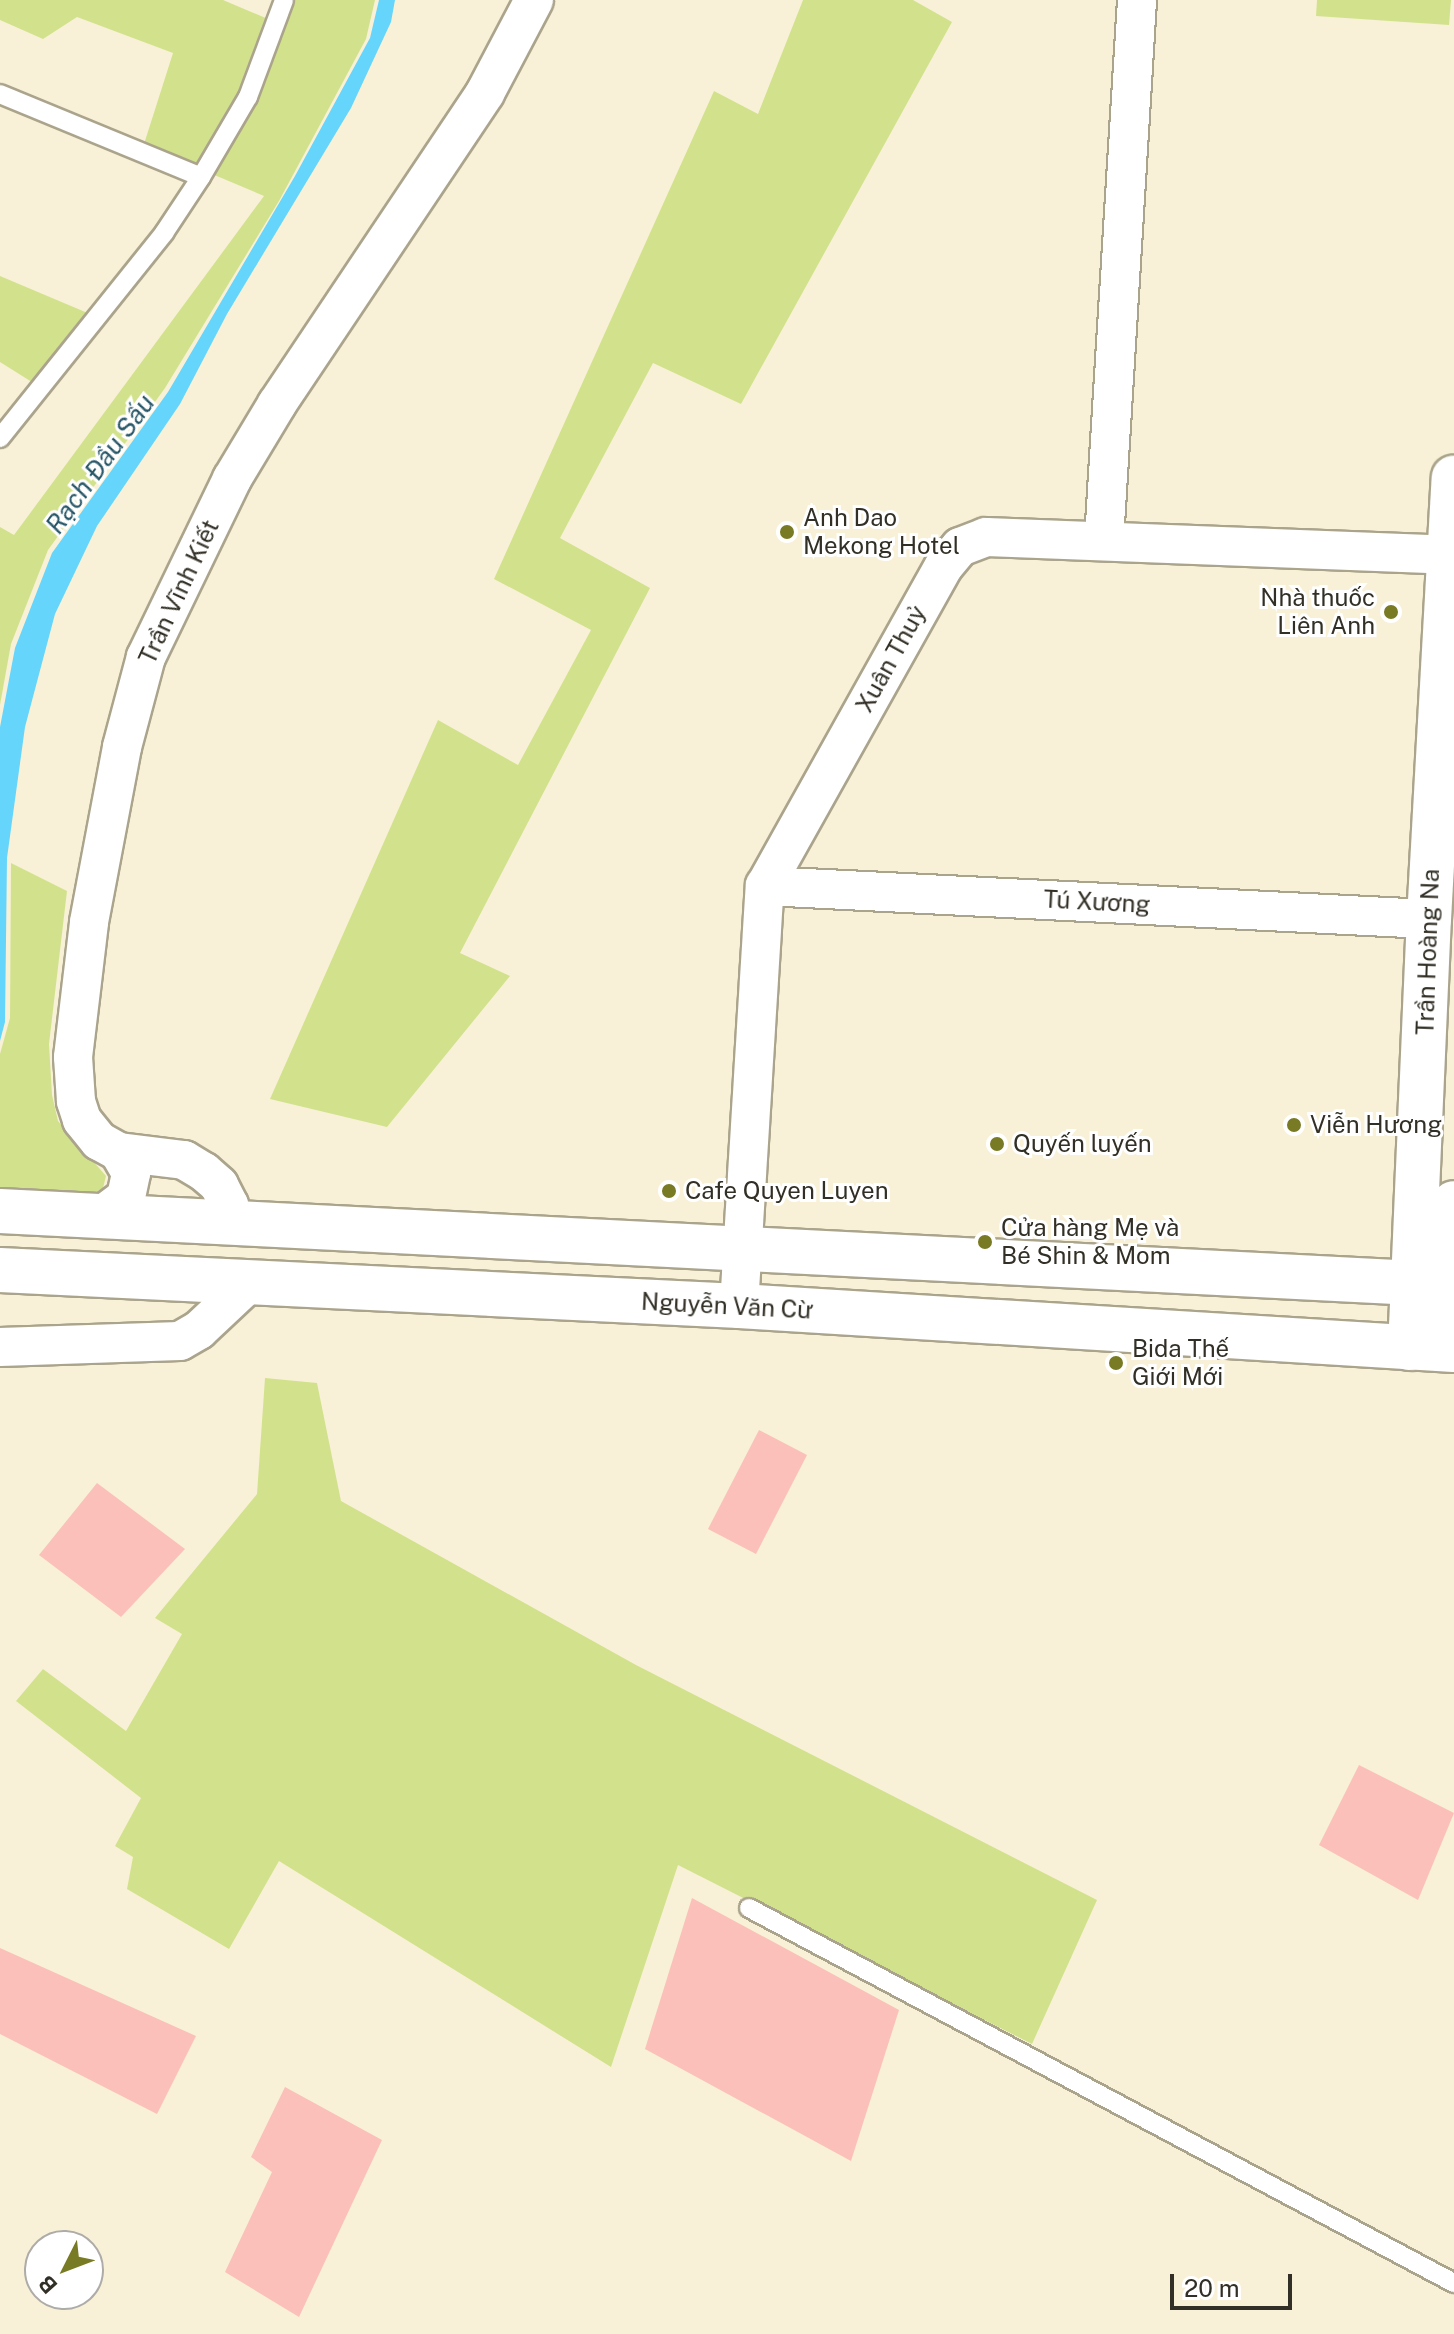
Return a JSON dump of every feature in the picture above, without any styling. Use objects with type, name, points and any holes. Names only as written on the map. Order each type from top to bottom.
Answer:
[{"type":"main road","name":"Trần Hoàng Na","points":[[1437,1349],[1439,1284],[1429,919],[1454,478]]},
{"type":"main road","name":"Trần Hoàng Na","points":[[1439,1284],[1454,1203]]},
{"type":"main road","points":[[5,1212],[1439,1284]]},
{"type":"main road","name":"Nguyễn Văn Cừ","points":[[0,1270],[739,1306],[1437,1349]]},
{"type":"street","name":"Trần Vĩnh Kiết","points":[[119,1152],[99,1141],[82,1120],[76,1101],[73,1057],[89,922],[122,747],[146,657],[240,467],[277,404],[485,93],[534,0]]},
{"type":"street","points":[[1104,540],[1137,0]]},
{"type":"street","name":"Xuân Thuỷ","points":[[739,1306],[765,886],[944,566],[960,547],[986,537],[1449,555]]},
{"type":"street","name":"Tú Xương","points":[[765,886],[1429,919]]},
{"type":"street","points":[[101,1216],[126,1197],[131,1173],[119,1152]]},
{"type":"street","points":[[119,1152],[184,1160],[204,1172],[219,1185],[229,1205],[228,1221]]},
{"type":"street","points":[[0,1347],[180,1341],[199,1330],[249,1283]]},
{"type":"lane","points":[[0,438],[164,233],[201,177],[248,97],[284,0]]},
{"type":"lane","points":[[0,94],[201,177]]},
{"type":"lane","points":[[749,1908],[1454,2283]]},
{"type":"green space","points":[[0,0],[223,0],[268,19],[242,94],[199,166],[144,144],[173,53],[77,17],[43,39],[0,20]]},
{"type":"green space","points":[[291,0],[375,0],[366,39],[279,201],[165,388],[48,550],[11,644],[0,705],[0,527],[14,535],[264,196],[212,174]]},
{"type":"green space","points":[[803,0],[913,0],[952,22],[741,404],[653,363],[560,538],[650,588],[460,953],[510,976],[387,1127],[270,1099],[438,720],[518,765],[591,630],[494,579],[714,91],[758,114]]},
{"type":"green space","points":[[1317,0],[1451,0],[1449,25],[1316,16]]},
{"type":"green space","points":[[0,276],[90,314],[35,384],[0,362]]},
{"type":"green space","points":[[11,863],[67,891],[49,1044],[52,1095],[58,1121],[106,1176],[103,1188],[89,1196],[0,1192],[0,1054],[10,1018]]},
{"type":"green space","points":[[265,1378],[317,1383],[341,1501],[636,1665],[1097,1900],[1032,2044],[678,1865],[611,2067],[279,1861],[229,1949],[127,1889],[133,1857],[115,1846],[141,1798],[16,1701],[43,1669],[126,1731],[182,1634],[155,1618],[257,1494]]},
{"type":"water","name":"Rạch Đầu Sấu","points":[[379,0],[395,0],[391,22],[351,108],[227,314],[180,404],[97,526],[55,614],[25,727],[7,858],[5,1022],[0,1041],[0,727],[15,648],[52,553],[168,392],[295,176],[370,38]]},
{"type":"building","points":[[759,1430],[807,1455],[756,1554],[708,1529]]},
{"type":"building","points":[[97,1483],[185,1549],[121,1617],[39,1555]]},
{"type":"building","points":[[1359,1765],[1454,1813],[1418,1900],[1319,1845]]},
{"type":"building","points":[[692,1898],[899,2010],[851,2161],[645,2049]]},
{"type":"building","points":[[0,1948],[196,2036],[157,2114],[0,2034]]},
{"type":"building","points":[[285,2087],[382,2140],[299,2317],[225,2272],[272,2172],[251,2157]]},
{"type":"place","name":"Anh Dao Mekong Hotel","points":[[787,532]]},
{"type":"place","name":"Nhà thuốc Liên Anh","points":[[1391,612]]},
{"type":"place","name":"Viễn Hương","points":[[1294,1125]]},
{"type":"place","name":"Quyến luyến","points":[[997,1144]]},
{"type":"place","name":"Cafe Quyen Luyen","points":[[669,1191]]},
{"type":"place","name":"Cửa hàng Mẹ và Bé Shin & Mom","points":[[985,1242]]},
{"type":"place","name":"Bida Thế Giới Mới","points":[[1116,1363]]}]
